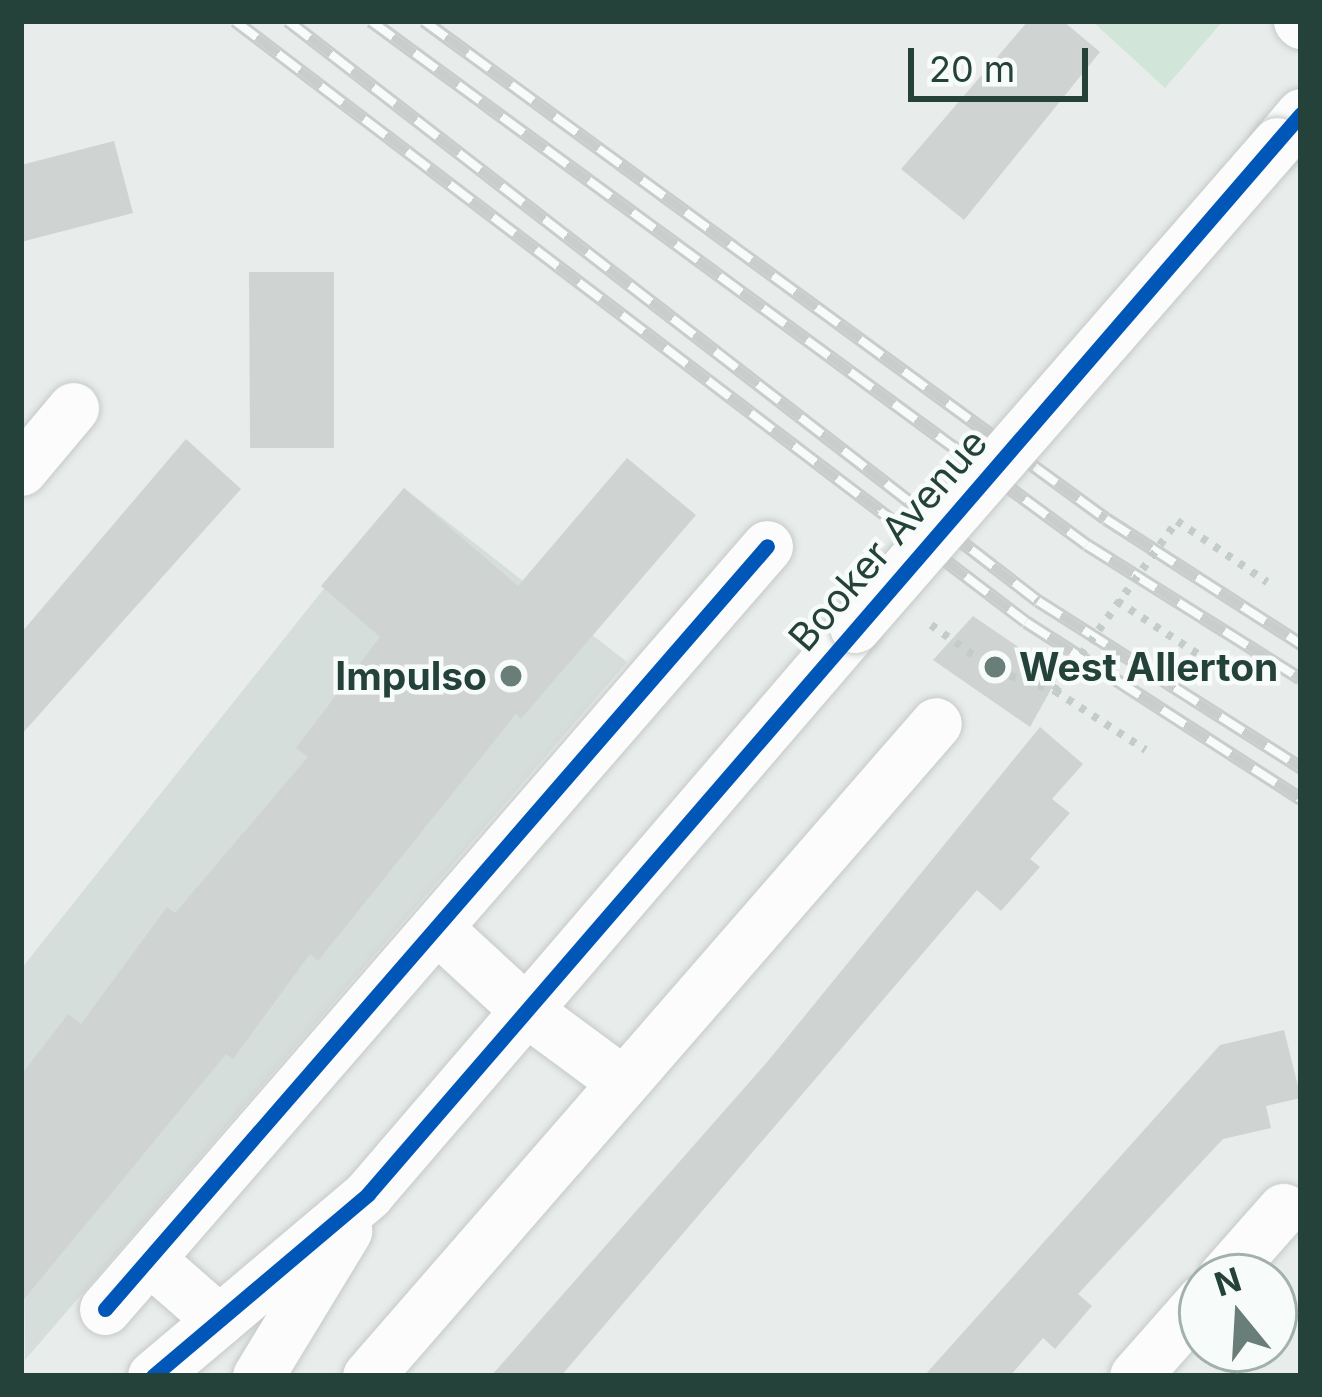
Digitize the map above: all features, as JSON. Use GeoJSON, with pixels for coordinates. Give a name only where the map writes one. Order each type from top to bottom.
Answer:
{"type":"FeatureCollection","features":[{"type":"Feature","properties":{"kind":"street","name":"Booker Avenue"},"geometry":{"type":"LineString","coordinates":[[153,1376],[368,1194],[1289,128]]}},
{"type":"Feature","properties":{"kind":"street"},"geometry":{"type":"LineString","coordinates":[[21,470],[73,408]]}},
{"type":"Feature","properties":{"kind":"street"},"geometry":{"type":"LineString","coordinates":[[105,1310],[767,545]]}},
{"type":"Feature","properties":{"kind":"street"},"geometry":{"type":"LineString","coordinates":[[368,1376],[936,723]]}},
{"type":"Feature","properties":{"kind":"street"},"geometry":{"type":"LineString","coordinates":[[439,929],[527,1011],[623,1082]]}},
{"type":"Feature","properties":{"kind":"street","name":"Booker Avenue"},"geometry":{"type":"LineString","coordinates":[[258,1376],[368,1194]]}},
{"type":"Feature","properties":{"kind":"street"},"geometry":{"type":"LineString","coordinates":[[1244,1253],[1283,1209]]}},
{"type":"Feature","properties":{"kind":"street"},"geometry":{"type":"LineString","coordinates":[[148,1259],[219,1320]]}},
{"type":"Feature","properties":{"kind":"street"},"geometry":{"type":"LineString","coordinates":[[1135,1376],[1178,1327]]}},
{"type":"Feature","properties":{"kind":"path"},"geometry":{"type":"LineString","coordinates":[[1053,690],[1177,521],[1267,582]]}},
{"type":"Feature","properties":{"kind":"path"},"geometry":{"type":"LineString","coordinates":[[1117,601],[1213,664]]}},
{"type":"Feature","properties":{"kind":"path"},"geometry":{"type":"LineString","coordinates":[[952,640],[996,671],[1053,690],[1146,750]]}},
{"type":"Feature","properties":{"kind":"shaded area"},"geometry":{"type":"Polygon","coordinates":[[[404,488],[627,662],[25,1360],[21,969],[404,488]]]}},
{"type":"Feature","properties":{"kind":"green space"},"geometry":{"type":"Polygon","coordinates":[[[1092,21],[1223,21],[1165,88],[1092,21]]]}},
{"type":"Feature","properties":{"kind":"building"},"geometry":{"type":"Polygon","coordinates":[[[1028,21],[1063,21],[1100,52],[964,220],[901,169],[1028,21]]]}},
{"type":"Feature","properties":{"kind":"building"},"geometry":{"type":"Polygon","coordinates":[[[114,141],[133,213],[21,242],[21,165],[114,141]]]}},
{"type":"Feature","properties":{"kind":"building"},"geometry":{"type":"Polygon","coordinates":[[[249,272],[334,272],[334,448],[250,448],[249,272]]]}},
{"type":"Feature","properties":{"kind":"building"},"geometry":{"type":"Polygon","coordinates":[[[186,439],[241,489],[21,735],[21,633],[186,439]]]}},
{"type":"Feature","properties":{"kind":"building"},"geometry":{"type":"Polygon","coordinates":[[[627,458],[696,515],[521,719],[516,714],[318,961],[310,954],[233,1059],[226,1054],[21,1303],[21,1075],[68,1014],[81,1024],[167,907],[175,913],[308,757],[296,748],[380,637],[321,586],[404,488],[518,586],[627,458]]]}},
{"type":"Feature","properties":{"kind":"building","name":"West Allerton"},"geometry":{"type":"Polygon","coordinates":[[[973,616],[1059,675],[1030,727],[933,660],[973,616]]]}},
{"type":"Feature","properties":{"kind":"building"},"geometry":{"type":"Polygon","coordinates":[[[1040,727],[1083,764],[1052,799],[1070,813],[1030,859],[1040,867],[1001,911],[977,890],[561,1376],[491,1376],[768,1061],[1040,727]]]}},
{"type":"Feature","properties":{"kind":"building"},"geometry":{"type":"Polygon","coordinates":[[[1284,1030],[1301,1098],[1266,1106],[1271,1128],[1223,1139],[1078,1294],[1092,1306],[1055,1349],[1043,1338],[1010,1376],[924,1376],[1220,1045],[1284,1030]]]}},
{"type":"Feature","properties":{"kind":"railway"},"geometry":{"type":"LineString","coordinates":[[235,21],[1026,622],[1301,799]]}},
{"type":"Feature","properties":{"kind":"railway"},"geometry":{"type":"LineString","coordinates":[[288,21],[1038,601],[1301,768]]}},
{"type":"Feature","properties":{"kind":"railway"},"geometry":{"type":"LineString","coordinates":[[371,21],[1087,545],[1301,679]]}},
{"type":"Feature","properties":{"kind":"railway"},"geometry":{"type":"LineString","coordinates":[[424,21],[1106,519],[1301,644]]}},
{"type":"Feature","properties":{"kind":"cycle path"},"geometry":{"type":"LineString","coordinates":[[153,1376],[368,1194],[1301,114]]}},
{"type":"Feature","properties":{"kind":"cycle path"},"geometry":{"type":"LineString","coordinates":[[105,1309],[767,546]]}},
{"type":"Feature","properties":{"kind":"place","name":"West Allerton"},"geometry":{"type":"Point","coordinates":[995,667]}},
{"type":"Feature","properties":{"kind":"place","name":"Impulso"},"geometry":{"type":"Point","coordinates":[511,676]}}]}
